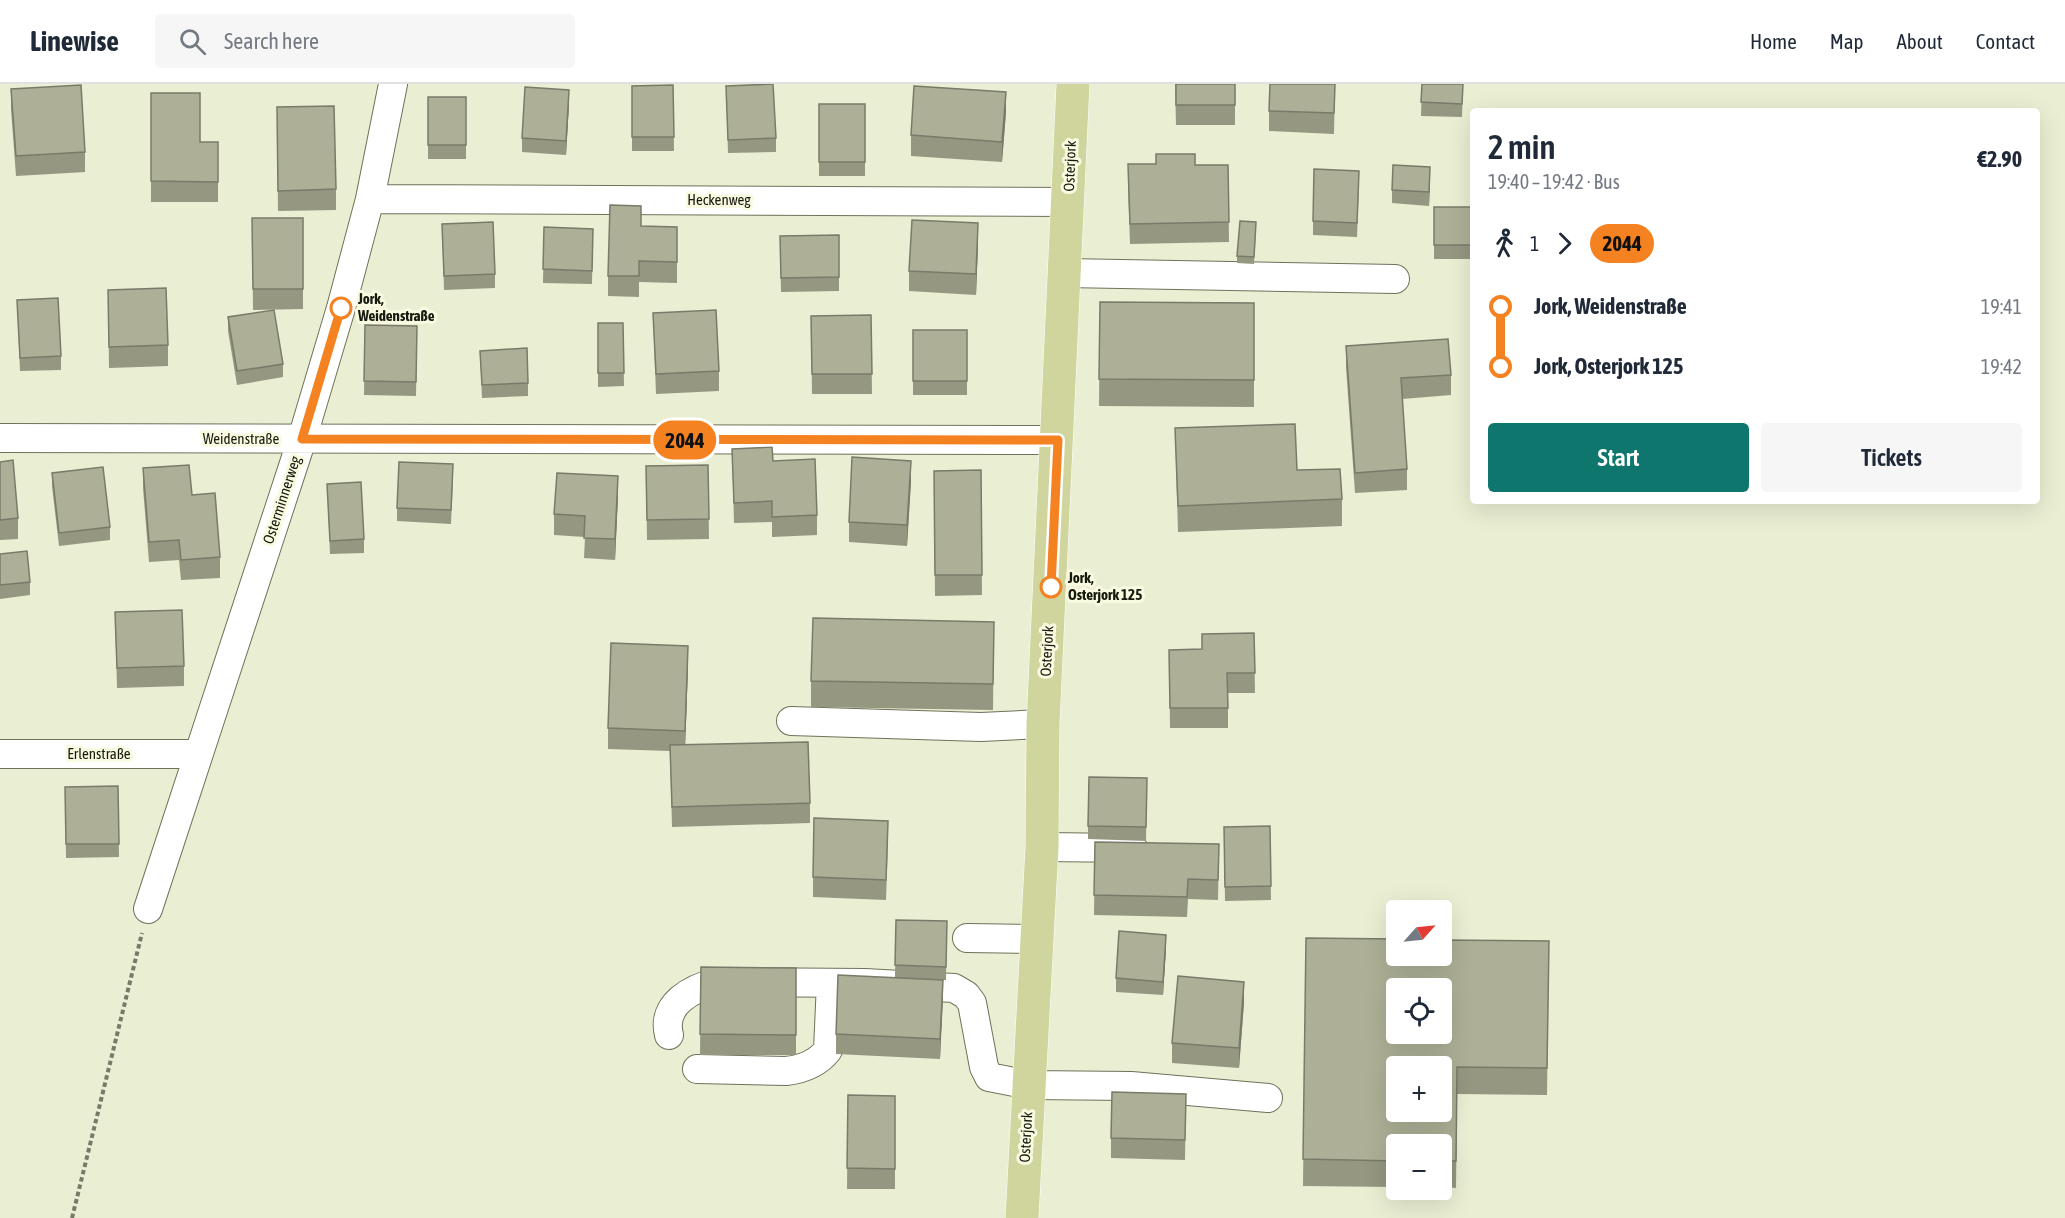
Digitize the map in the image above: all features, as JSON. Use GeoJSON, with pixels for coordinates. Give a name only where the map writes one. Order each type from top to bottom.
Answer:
{"type":"FeatureCollection","features":[{"type":"Feature","properties":{"kind":"main road","name":"Osterjork"},"geometry":{"type":"LineString","coordinates":[[1022,1218],[1042,848],[1043,724],[1073,84]]}},
{"type":"Feature","properties":{"kind":"street","name":"Osterminnerweg"},"geometry":{"type":"LineString","coordinates":[[148,909],[302,439],[341,308],[370,199],[393,84]]}},
{"type":"Feature","properties":{"kind":"street","name":"Heckenweg"},"geometry":{"type":"LineString","coordinates":[[370,199],[1068,202]]}},
{"type":"Feature","properties":{"kind":"street"},"geometry":{"type":"LineString","coordinates":[[1065,273],[1395,279]]}},
{"type":"Feature","properties":{"kind":"street","name":"Weidenstraße"},"geometry":{"type":"LineString","coordinates":[[0,438],[1058,440]]}},
{"type":"Feature","properties":{"kind":"street"},"geometry":{"type":"LineString","coordinates":[[791,721],[981,727],[1043,724]]}},
{"type":"Feature","properties":{"kind":"street","name":"Erlenstraße"},"geometry":{"type":"LineString","coordinates":[[0,754],[198,754]]}},
{"type":"Feature","properties":{"kind":"street"},"geometry":{"type":"LineString","coordinates":[[1042,848],[1156,848]]}},
{"type":"Feature","properties":{"kind":"street"},"geometry":{"type":"LineString","coordinates":[[967,938],[1037,939]]}},
{"type":"Feature","properties":{"kind":"street"},"geometry":{"type":"LineString","coordinates":[[669,1035],[667,1018],[672,1008],[702,986],[718,982],[922,985],[954,988],[966,995],[972,1003],[978,1042],[989,1077],[1029,1085],[1131,1086],[1268,1098]]}},
{"type":"Feature","properties":{"kind":"street"},"geometry":{"type":"LineString","coordinates":[[698,1069],[786,1071],[800,1069],[821,1059],[828,1050],[831,983]]}},
{"type":"Feature","properties":{"kind":"path"},"geometry":{"type":"LineString","coordinates":[[72,1218],[148,909]]}},
{"type":"Feature","properties":{"kind":"building"},"geometry":{"type":"Polygon","coordinates":[[[773,84],[776,138],[728,140],[726,86],[773,84]]]}},
{"type":"Feature","properties":{"kind":"building"},"geometry":{"type":"Polygon","coordinates":[[[1176,84],[1235,84],[1235,105],[1176,105],[1176,84]]]}},
{"type":"Feature","properties":{"kind":"building"},"geometry":{"type":"Polygon","coordinates":[[[1270,84],[1335,84],[1334,113],[1269,111],[1270,84]]]}},
{"type":"Feature","properties":{"kind":"building"},"geometry":{"type":"Polygon","coordinates":[[[1422,84],[1463,84],[1462,104],[1421,102],[1422,84]]]}},
{"type":"Feature","properties":{"kind":"building"},"geometry":{"type":"Polygon","coordinates":[[[81,85],[85,152],[16,156],[11,89],[81,85]]]}},
{"type":"Feature","properties":{"kind":"building"},"geometry":{"type":"Polygon","coordinates":[[[673,85],[674,137],[632,137],[632,86],[673,85]]]}},
{"type":"Feature","properties":{"kind":"building"},"geometry":{"type":"Polygon","coordinates":[[[914,86],[1006,92],[1002,142],[911,135],[914,86]]]}},
{"type":"Feature","properties":{"kind":"building"},"geometry":{"type":"Polygon","coordinates":[[[525,87],[569,90],[566,141],[522,138],[525,87]]]}},
{"type":"Feature","properties":{"kind":"building"},"geometry":{"type":"Polygon","coordinates":[[[151,93],[200,93],[200,142],[218,142],[218,182],[151,181],[151,93]]]}},
{"type":"Feature","properties":{"kind":"building"},"geometry":{"type":"Polygon","coordinates":[[[428,97],[466,97],[466,145],[428,145],[428,97]]]}},
{"type":"Feature","properties":{"kind":"building"},"geometry":{"type":"Polygon","coordinates":[[[819,104],[865,104],[865,162],[819,162],[819,104]]]}},
{"type":"Feature","properties":{"kind":"building"},"geometry":{"type":"Polygon","coordinates":[[[334,106],[336,189],[278,191],[277,107],[334,106]]]}},
{"type":"Feature","properties":{"kind":"building"},"geometry":{"type":"Polygon","coordinates":[[[1156,154],[1195,154],[1195,165],[1228,165],[1229,222],[1130,224],[1128,164],[1156,164],[1156,154]]]}},
{"type":"Feature","properties":{"kind":"building"},"geometry":{"type":"Polygon","coordinates":[[[1393,165],[1430,167],[1429,192],[1392,190],[1393,165]]]}},
{"type":"Feature","properties":{"kind":"building"},"geometry":{"type":"Polygon","coordinates":[[[1314,169],[1359,171],[1357,223],[1313,221],[1314,169]]]}},
{"type":"Feature","properties":{"kind":"building"},"geometry":{"type":"Polygon","coordinates":[[[610,205],[641,206],[641,226],[677,227],[677,262],[639,261],[639,276],[608,276],[610,205]]]}},
{"type":"Feature","properties":{"kind":"building"},"geometry":{"type":"Polygon","coordinates":[[[1434,207],[1470,207],[1470,245],[1434,245],[1434,207]]]}},
{"type":"Feature","properties":{"kind":"building"},"geometry":{"type":"Polygon","coordinates":[[[252,218],[303,218],[303,289],[253,289],[252,218]]]}},
{"type":"Feature","properties":{"kind":"building"},"geometry":{"type":"Polygon","coordinates":[[[912,220],[978,223],[976,274],[909,271],[912,220]]]}},
{"type":"Feature","properties":{"kind":"building"},"geometry":{"type":"Polygon","coordinates":[[[1240,221],[1256,222],[1254,257],[1237,256],[1240,221]]]}},
{"type":"Feature","properties":{"kind":"building"},"geometry":{"type":"Polygon","coordinates":[[[493,222],[495,274],[444,276],[442,224],[493,222]]]}},
{"type":"Feature","properties":{"kind":"building"},"geometry":{"type":"Polygon","coordinates":[[[544,227],[593,229],[592,271],[543,269],[544,227]]]}},
{"type":"Feature","properties":{"kind":"building"},"geometry":{"type":"Polygon","coordinates":[[[839,235],[839,277],[781,278],[780,236],[839,235]]]}},
{"type":"Feature","properties":{"kind":"building"},"geometry":{"type":"Polygon","coordinates":[[[166,288],[168,345],[109,347],[108,290],[166,288]]]}},
{"type":"Feature","properties":{"kind":"building"},"geometry":{"type":"Polygon","coordinates":[[[58,298],[61,356],[20,358],[17,300],[58,298]]]}},
{"type":"Feature","properties":{"kind":"building"},"geometry":{"type":"Polygon","coordinates":[[[1100,302],[1254,303],[1254,380],[1099,379],[1100,302]]]}},
{"type":"Feature","properties":{"kind":"building"},"geometry":{"type":"Polygon","coordinates":[[[274,310],[283,364],[237,371],[228,317],[274,310]]]}},
{"type":"Feature","properties":{"kind":"building"},"geometry":{"type":"Polygon","coordinates":[[[716,310],[719,371],[656,374],[653,313],[716,310]]]}},
{"type":"Feature","properties":{"kind":"building"},"geometry":{"type":"Polygon","coordinates":[[[871,315],[872,374],[812,374],[811,316],[871,315]]]}},
{"type":"Feature","properties":{"kind":"building"},"geometry":{"type":"Polygon","coordinates":[[[598,323],[623,323],[624,373],[598,373],[598,323]]]}},
{"type":"Feature","properties":{"kind":"building"},"geometry":{"type":"Polygon","coordinates":[[[365,325],[417,326],[416,382],[364,381],[365,325]]]}},
{"type":"Feature","properties":{"kind":"building"},"geometry":{"type":"Polygon","coordinates":[[[913,330],[967,330],[967,381],[913,381],[913,330]]]}},
{"type":"Feature","properties":{"kind":"building"},"geometry":{"type":"Polygon","coordinates":[[[1448,339],[1451,375],[1401,378],[1407,469],[1355,473],[1346,346],[1448,339]]]}},
{"type":"Feature","properties":{"kind":"building"},"geometry":{"type":"Polygon","coordinates":[[[527,348],[528,383],[482,385],[480,351],[527,348]]]}},
{"type":"Feature","properties":{"kind":"building"},"geometry":{"type":"Polygon","coordinates":[[[1295,424],[1297,470],[1340,469],[1342,499],[1178,506],[1175,428],[1295,424]]]}},
{"type":"Feature","properties":{"kind":"building"},"geometry":{"type":"Polygon","coordinates":[[[772,447],[773,461],[815,459],[817,515],[772,517],[772,501],[734,503],[732,449],[772,447]]]}},
{"type":"Feature","properties":{"kind":"building"},"geometry":{"type":"Polygon","coordinates":[[[852,457],[911,461],[907,525],[849,522],[852,457]]]}},
{"type":"Feature","properties":{"kind":"building"},"geometry":{"type":"Polygon","coordinates":[[[13,460],[18,518],[0,520],[0,462],[13,460]]]}},
{"type":"Feature","properties":{"kind":"building"},"geometry":{"type":"Polygon","coordinates":[[[399,462],[453,464],[451,510],[397,508],[399,462]]]}},
{"type":"Feature","properties":{"kind":"building"},"geometry":{"type":"Polygon","coordinates":[[[189,465],[192,495],[215,493],[220,557],[181,560],[179,540],[149,542],[143,468],[189,465]]]}},
{"type":"Feature","properties":{"kind":"building"},"geometry":{"type":"Polygon","coordinates":[[[708,465],[709,519],[647,520],[646,466],[708,465]]]}},
{"type":"Feature","properties":{"kind":"building"},"geometry":{"type":"Polygon","coordinates":[[[103,467],[110,527],[59,533],[52,473],[103,467]]]}},
{"type":"Feature","properties":{"kind":"building"},"geometry":{"type":"Polygon","coordinates":[[[981,470],[982,575],[935,575],[934,471],[981,470]]]}},
{"type":"Feature","properties":{"kind":"building"},"geometry":{"type":"Polygon","coordinates":[[[557,473],[618,476],[615,539],[584,538],[585,516],[554,514],[557,473]]]}},
{"type":"Feature","properties":{"kind":"building"},"geometry":{"type":"Polygon","coordinates":[[[361,482],[364,539],[330,541],[327,484],[361,482]]]}},
{"type":"Feature","properties":{"kind":"building"},"geometry":{"type":"Polygon","coordinates":[[[27,551],[30,582],[0,585],[0,554],[27,551]]]}},
{"type":"Feature","properties":{"kind":"building"},"geometry":{"type":"Polygon","coordinates":[[[182,610],[184,666],[117,668],[115,612],[182,610]]]}},
{"type":"Feature","properties":{"kind":"building"},"geometry":{"type":"Polygon","coordinates":[[[813,618],[994,622],[993,684],[811,681],[813,618]]]}},
{"type":"Feature","properties":{"kind":"building"},"geometry":{"type":"Polygon","coordinates":[[[1254,633],[1255,673],[1227,673],[1228,708],[1170,708],[1169,650],[1202,649],[1202,634],[1254,633]]]}},
{"type":"Feature","properties":{"kind":"building"},"geometry":{"type":"Polygon","coordinates":[[[611,643],[688,646],[685,731],[608,728],[611,643]]]}},
{"type":"Feature","properties":{"kind":"building"},"geometry":{"type":"Polygon","coordinates":[[[808,742],[810,803],[672,807],[670,745],[808,742]]]}},
{"type":"Feature","properties":{"kind":"building"},"geometry":{"type":"Polygon","coordinates":[[[1089,777],[1147,778],[1146,827],[1088,826],[1089,777]]]}},
{"type":"Feature","properties":{"kind":"building"},"geometry":{"type":"Polygon","coordinates":[[[118,786],[119,844],[66,844],[65,787],[118,786]]]}},
{"type":"Feature","properties":{"kind":"building"},"geometry":{"type":"Polygon","coordinates":[[[814,818],[888,821],[886,880],[813,877],[814,818]]]}},
{"type":"Feature","properties":{"kind":"building"},"geometry":{"type":"Polygon","coordinates":[[[1270,826],[1271,886],[1225,887],[1224,827],[1270,826]]]}},
{"type":"Feature","properties":{"kind":"building"},"geometry":{"type":"Polygon","coordinates":[[[1095,842],[1219,844],[1218,880],[1188,879],[1187,897],[1094,895],[1095,842]]]}},
{"type":"Feature","properties":{"kind":"building"},"geometry":{"type":"Polygon","coordinates":[[[896,920],[947,921],[946,967],[895,965],[896,920]]]}},
{"type":"Feature","properties":{"kind":"building"},"geometry":{"type":"Polygon","coordinates":[[[1119,931],[1166,935],[1163,982],[1116,978],[1119,931]]]}},
{"type":"Feature","properties":{"kind":"building"},"geometry":{"type":"Polygon","coordinates":[[[1306,938],[1386,939],[1386,966],[1452,966],[1452,940],[1549,941],[1547,1068],[1457,1067],[1456,1161],[1452,1161],[1452,1134],[1386,1134],[1386,1161],[1303,1159],[1306,938]]]}},
{"type":"Feature","properties":{"kind":"building"},"geometry":{"type":"Polygon","coordinates":[[[701,967],[796,968],[796,1035],[700,1034],[701,967]]]}},
{"type":"Feature","properties":{"kind":"building"},"geometry":{"type":"Polygon","coordinates":[[[838,975],[943,980],[940,1039],[836,1034],[838,975]]]}},
{"type":"Feature","properties":{"kind":"building"},"geometry":{"type":"Polygon","coordinates":[[[1178,976],[1244,982],[1239,1048],[1172,1043],[1178,976]]]}},
{"type":"Feature","properties":{"kind":"building"},"geometry":{"type":"Polygon","coordinates":[[[1112,1092],[1186,1094],[1185,1140],[1111,1138],[1112,1092]]]}},
{"type":"Feature","properties":{"kind":"building"},"geometry":{"type":"Polygon","coordinates":[[[848,1095],[895,1096],[895,1169],[847,1168],[848,1095]]]}},
{"type":"Feature","properties":{"kind":"bus line","name":"2044"},"geometry":{"type":"LineString","coordinates":[[341,308],[302,439],[1058,440],[1051,587]]}},
{"type":"Feature","properties":{"kind":"place","name":"Jork, Weidenstraße"},"geometry":{"type":"Point","coordinates":[341,308]}},
{"type":"Feature","properties":{"kind":"place","name":"Jork, Osterjork 125"},"geometry":{"type":"Point","coordinates":[1051,587]}}]}
